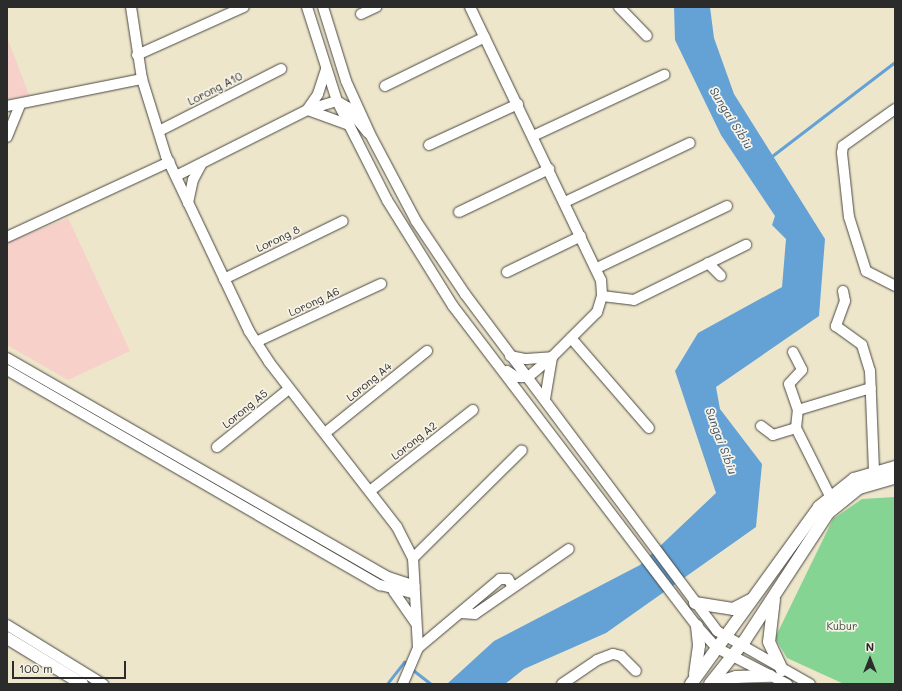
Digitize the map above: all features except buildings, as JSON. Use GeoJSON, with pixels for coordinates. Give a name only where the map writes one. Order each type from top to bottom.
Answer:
{"type":"FeatureCollection","features":[{"type":"Feature","properties":{"kind":"main road"},"geometry":{"type":"LineString","coordinates":[[692,683],[830,496],[854,479],[874,471],[895,467]]}},
{"type":"Feature","properties":{"kind":"main road"},"geometry":{"type":"LineString","coordinates":[[711,684],[740,647],[820,523],[838,502],[868,484],[895,478]]}},
{"type":"Feature","properties":{"kind":"main road"},"geometry":{"type":"LineString","coordinates":[[775,594],[769,642],[782,670]]}},
{"type":"Feature","properties":{"kind":"main road"},"geometry":{"type":"LineString","coordinates":[[695,603],[733,609],[754,599]]}},
{"type":"Feature","properties":{"kind":"main road"},"geometry":{"type":"LineString","coordinates":[[692,683],[699,659],[696,626]]}},
{"type":"Feature","properties":{"kind":"main road"},"geometry":{"type":"LineString","coordinates":[[7,638],[82,684]]}},
{"type":"Feature","properties":{"kind":"main road"},"geometry":{"type":"LineString","coordinates":[[711,684],[736,677],[770,676]]}},
{"type":"Feature","properties":{"kind":"street"},"geometry":{"type":"LineString","coordinates":[[130,7],[142,79],[169,162],[256,342],[289,389],[325,433],[397,527],[413,558],[418,648],[412,667],[403,684]]}},
{"type":"Feature","properties":{"kind":"street"},"geometry":{"type":"LineString","coordinates":[[137,54],[244,7]]}},
{"type":"Feature","properties":{"kind":"street"},"geometry":{"type":"LineString","coordinates":[[307,7],[337,101],[404,228],[453,306],[635,542],[696,626],[721,643],[740,647],[810,684]]}},
{"type":"Feature","properties":{"kind":"street"},"geometry":{"type":"LineString","coordinates":[[323,7],[346,81],[370,134],[416,221],[510,356],[528,377],[646,536],[732,657],[787,684]]}},
{"type":"Feature","properties":{"kind":"street"},"geometry":{"type":"LineString","coordinates":[[361,14],[376,7]]}},
{"type":"Feature","properties":{"kind":"street"},"geometry":{"type":"LineString","coordinates":[[619,7],[647,36]]}},
{"type":"Feature","properties":{"kind":"street"},"geometry":{"type":"LineString","coordinates":[[474,8],[485,37],[597,268],[602,296],[597,312],[552,357],[528,377],[516,377],[500,365]]}},
{"type":"Feature","properties":{"kind":"street"},"geometry":{"type":"LineString","coordinates":[[385,86],[485,37]]}},
{"type":"Feature","properties":{"kind":"street","name":"Lorong A10"},"geometry":{"type":"LineString","coordinates":[[159,131],[281,69]]}},
{"type":"Feature","properties":{"kind":"street"},"geometry":{"type":"LineString","coordinates":[[307,110],[318,94],[326,69]]}},
{"type":"Feature","properties":{"kind":"street"},"geometry":{"type":"LineString","coordinates":[[533,136],[664,75]]}},
{"type":"Feature","properties":{"kind":"street"},"geometry":{"type":"LineString","coordinates":[[7,106],[142,79]]}},
{"type":"Feature","properties":{"kind":"street"},"geometry":{"type":"LineString","coordinates":[[176,176],[307,110],[337,101],[347,107],[361,129],[370,134]]}},
{"type":"Feature","properties":{"kind":"street"},"geometry":{"type":"LineString","coordinates":[[7,137],[20,104]]}},
{"type":"Feature","properties":{"kind":"street"},"geometry":{"type":"LineString","coordinates":[[429,145],[518,104]]}},
{"type":"Feature","properties":{"kind":"street"},"geometry":{"type":"LineString","coordinates":[[895,109],[843,146],[842,153],[849,217],[866,270],[895,286]]}},
{"type":"Feature","properties":{"kind":"street"},"geometry":{"type":"LineString","coordinates":[[307,110],[349,125]]}},
{"type":"Feature","properties":{"kind":"street"},"geometry":{"type":"LineString","coordinates":[[565,202],[690,143]]}},
{"type":"Feature","properties":{"kind":"street"},"geometry":{"type":"LineString","coordinates":[[7,237],[169,162]]}},
{"type":"Feature","properties":{"kind":"street"},"geometry":{"type":"LineString","coordinates":[[188,203],[193,180],[202,163]]}},
{"type":"Feature","properties":{"kind":"street"},"geometry":{"type":"LineString","coordinates":[[459,212],[549,169]]}},
{"type":"Feature","properties":{"kind":"street"},"geometry":{"type":"LineString","coordinates":[[597,268],[727,206]]}},
{"type":"Feature","properties":{"kind":"street","name":"Lorong 8"},"geometry":{"type":"LineString","coordinates":[[224,278],[342,221]]}},
{"type":"Feature","properties":{"kind":"street"},"geometry":{"type":"LineString","coordinates":[[507,272],[581,236]]}},
{"type":"Feature","properties":{"kind":"street"},"geometry":{"type":"LineString","coordinates":[[602,296],[634,300],[746,245]]}},
{"type":"Feature","properties":{"kind":"street"},"geometry":{"type":"LineString","coordinates":[[708,263],[721,276]]}},
{"type":"Feature","properties":{"kind":"street","name":"Lorong A6"},"geometry":{"type":"LineString","coordinates":[[256,342],[381,284]]}},
{"type":"Feature","properties":{"kind":"street"},"geometry":{"type":"LineString","coordinates":[[843,291],[845,301],[836,326],[862,345],[871,388],[874,471]]}},
{"type":"Feature","properties":{"kind":"street"},"geometry":{"type":"LineString","coordinates":[[571,338],[649,428]]}},
{"type":"Feature","properties":{"kind":"street","name":"Lorong A4"},"geometry":{"type":"LineString","coordinates":[[325,433],[427,351]]}},
{"type":"Feature","properties":{"kind":"street"},"geometry":{"type":"LineString","coordinates":[[793,352],[802,370],[789,384],[798,410],[796,428],[830,496]]}},
{"type":"Feature","properties":{"kind":"street"},"geometry":{"type":"LineString","coordinates":[[510,356],[526,360],[552,357]]}},
{"type":"Feature","properties":{"kind":"street"},"geometry":{"type":"LineString","coordinates":[[544,399],[552,357]]}},
{"type":"Feature","properties":{"kind":"street"},"geometry":{"type":"LineString","coordinates":[[7,358],[388,577],[415,590]]}},
{"type":"Feature","properties":{"kind":"street"},"geometry":{"type":"LineString","coordinates":[[7,370],[394,592],[416,623]]}},
{"type":"Feature","properties":{"kind":"street"},"geometry":{"type":"LineString","coordinates":[[798,410],[871,388]]}},
{"type":"Feature","properties":{"kind":"street","name":"Lorong A5"},"geometry":{"type":"LineString","coordinates":[[217,448],[289,389]]}},
{"type":"Feature","properties":{"kind":"street","name":"Lorong A2"},"geometry":{"type":"LineString","coordinates":[[370,491],[473,410]]}},
{"type":"Feature","properties":{"kind":"street"},"geometry":{"type":"LineString","coordinates":[[761,426],[773,435],[796,428]]}},
{"type":"Feature","properties":{"kind":"street"},"geometry":{"type":"LineString","coordinates":[[413,558],[522,450]]}},
{"type":"Feature","properties":{"kind":"street"},"geometry":{"type":"LineString","coordinates":[[461,613],[470,615],[484,608],[569,549]]}},
{"type":"Feature","properties":{"kind":"street"},"geometry":{"type":"LineString","coordinates":[[388,577],[414,574]]}},
{"type":"Feature","properties":{"kind":"street"},"geometry":{"type":"LineString","coordinates":[[418,648],[461,613],[500,578],[508,579],[513,587]]}},
{"type":"Feature","properties":{"kind":"street"},"geometry":{"type":"LineString","coordinates":[[394,592],[415,590]]}},
{"type":"Feature","properties":{"kind":"street"},"geometry":{"type":"LineString","coordinates":[[476,598],[484,608]]}},
{"type":"Feature","properties":{"kind":"street"},"geometry":{"type":"LineString","coordinates":[[7,625],[103,684]]}},
{"type":"Feature","properties":{"kind":"street"},"geometry":{"type":"LineString","coordinates":[[562,684],[597,660],[613,654],[621,656],[636,671]]}},
{"type":"Feature","properties":{"kind":"shaded area"},"geometry":{"type":"Polygon","coordinates":[[[7,37],[29,95],[7,99],[7,37]]]}},
{"type":"Feature","properties":{"kind":"shaded area"},"geometry":{"type":"Polygon","coordinates":[[[68,218],[130,351],[68,380],[7,345],[7,243],[68,218]]]}},
{"type":"Feature","properties":{"kind":"green space","name":"Kubur"},"geometry":{"type":"Polygon","coordinates":[[[895,497],[895,684],[844,684],[787,658],[775,638],[833,519],[862,499],[895,497]]]}},
{"type":"Feature","properties":{"kind":"water","name":"Sungai Sibiu"},"geometry":{"type":"Polygon","coordinates":[[[674,7],[710,7],[714,38],[734,94],[825,239],[819,316],[716,387],[720,409],[762,464],[756,527],[606,633],[524,669],[505,684],[447,684],[494,641],[640,565],[716,493],[675,371],[698,333],[782,287],[786,239],[772,225],[775,216],[721,135],[675,40],[674,7]]]}},
{"type":"Feature","properties":{"kind":"waterway"},"geometry":{"type":"LineString","coordinates":[[772,156],[895,62]]}},
{"type":"Feature","properties":{"kind":"waterway"},"geometry":{"type":"LineString","coordinates":[[387,684],[404,662],[408,665]]}},
{"type":"Feature","properties":{"kind":"waterway"},"geometry":{"type":"LineString","coordinates":[[412,669],[431,684]]}}]}
